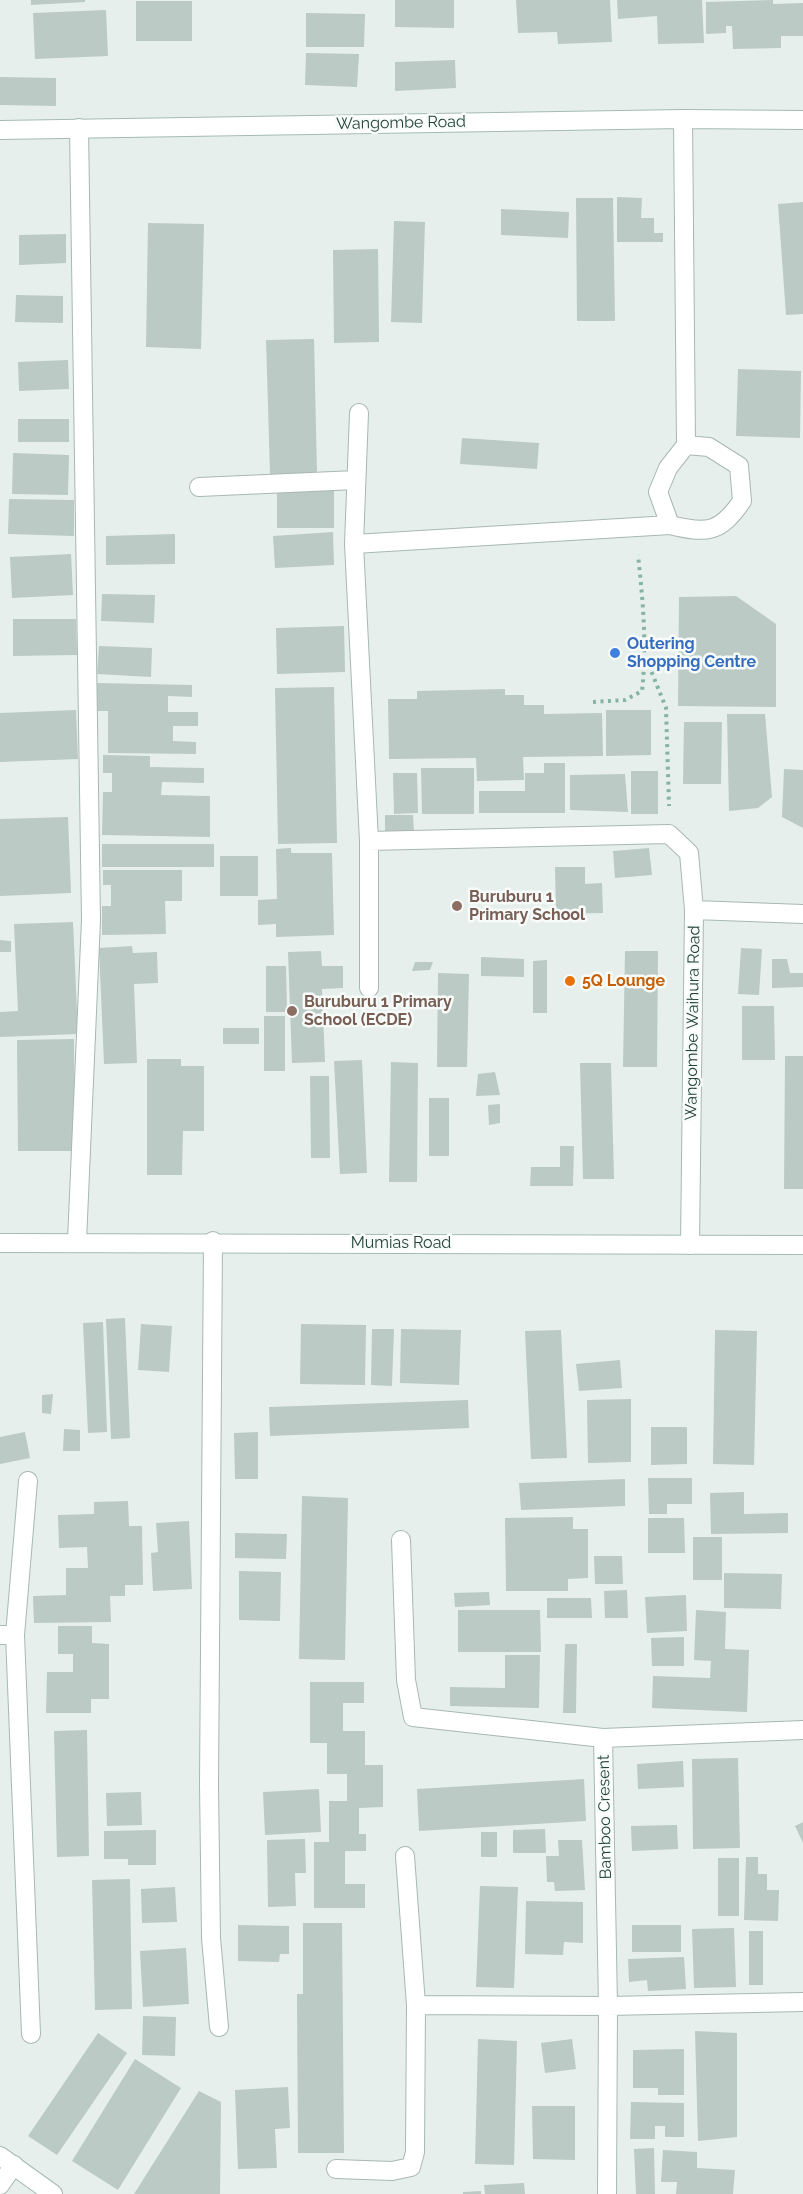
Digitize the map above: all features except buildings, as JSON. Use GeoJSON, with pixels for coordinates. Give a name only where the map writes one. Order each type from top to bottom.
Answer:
{"type":"FeatureCollection","features":[{"type":"Feature","properties":{"kind":"street","name":"Wangombe Road"},"geometry":{"type":"LineString","coordinates":[[0,130],[683,119],[803,120]]}},
{"type":"Feature","properties":{"kind":"street"},"geometry":{"type":"LineString","coordinates":[[670,525],[658,492],[668,468],[686,446],[683,119]]}},
{"type":"Feature","properties":{"kind":"street"},"geometry":{"type":"LineString","coordinates":[[77,1242],[91,920],[79,128]]}},
{"type":"Feature","properties":{"kind":"street"},"geometry":{"type":"LineString","coordinates":[[358,413],[354,544],[369,841],[369,988]]}},
{"type":"Feature","properties":{"kind":"street"},"geometry":{"type":"LineString","coordinates":[[354,544],[634,525],[670,525],[698,532],[727,523],[742,501],[739,466],[709,447],[686,446]]}},
{"type":"Feature","properties":{"kind":"street"},"geometry":{"type":"LineString","coordinates":[[200,487],[356,480]]}},
{"type":"Feature","properties":{"kind":"street"},"geometry":{"type":"LineString","coordinates":[[369,841],[669,834],[689,853],[694,910]]}},
{"type":"Feature","properties":{"kind":"street","name":"Wangombe Waihura Road"},"geometry":{"type":"LineString","coordinates":[[690,1245],[694,910],[803,914]]}},
{"type":"Feature","properties":{"kind":"street"},"geometry":{"type":"LineString","coordinates":[[213,1242],[208,1784],[211,1938],[219,2027]]}},
{"type":"Feature","properties":{"kind":"street","name":"Mumias Road"},"geometry":{"type":"LineString","coordinates":[[0,1243],[803,1245]]}},
{"type":"Feature","properties":{"kind":"street"},"geometry":{"type":"LineString","coordinates":[[28,1481],[8,1635],[31,2034]]}},
{"type":"Feature","properties":{"kind":"street","name":"Bamboo Cresent"},"geometry":{"type":"LineString","coordinates":[[401,1540],[406,1680],[413,1717],[603,1737],[608,2006],[607,2194]]}},
{"type":"Feature","properties":{"kind":"street"},"geometry":{"type":"LineString","coordinates":[[603,1737],[803,1730]]}},
{"type":"Feature","properties":{"kind":"street"},"geometry":{"type":"LineString","coordinates":[[336,2169],[392,2171],[411,2167],[415,2152],[416,2005],[405,1856]]}},
{"type":"Feature","properties":{"kind":"street"},"geometry":{"type":"LineString","coordinates":[[416,2005],[608,2006],[803,2002]]}},
{"type":"Feature","properties":{"kind":"street"},"geometry":{"type":"LineString","coordinates":[[0,2185],[7,2161],[53,2194]]}},
{"type":"Feature","properties":{"kind":"path"},"geometry":{"type":"LineString","coordinates":[[592,702],[625,700],[642,691],[646,658],[644,604],[634,525]]}},
{"type":"Feature","properties":{"kind":"path"},"geometry":{"type":"LineString","coordinates":[[646,658],[666,708],[669,834]]}},
{"type":"Feature","properties":{"kind":"place","name":"Outering Shopping Centre"},"geometry":{"type":"Point","coordinates":[615,653]}},
{"type":"Feature","properties":{"kind":"place","name":"Buruburu 1 Primary School"},"geometry":{"type":"Point","coordinates":[457,906]}},
{"type":"Feature","properties":{"kind":"place","name":"5Q Lounge"},"geometry":{"type":"Point","coordinates":[570,981]}},
{"type":"Feature","properties":{"kind":"place","name":"Buruburu 1 Primary School (ECDE)"},"geometry":{"type":"Point","coordinates":[292,1011]}}]}
